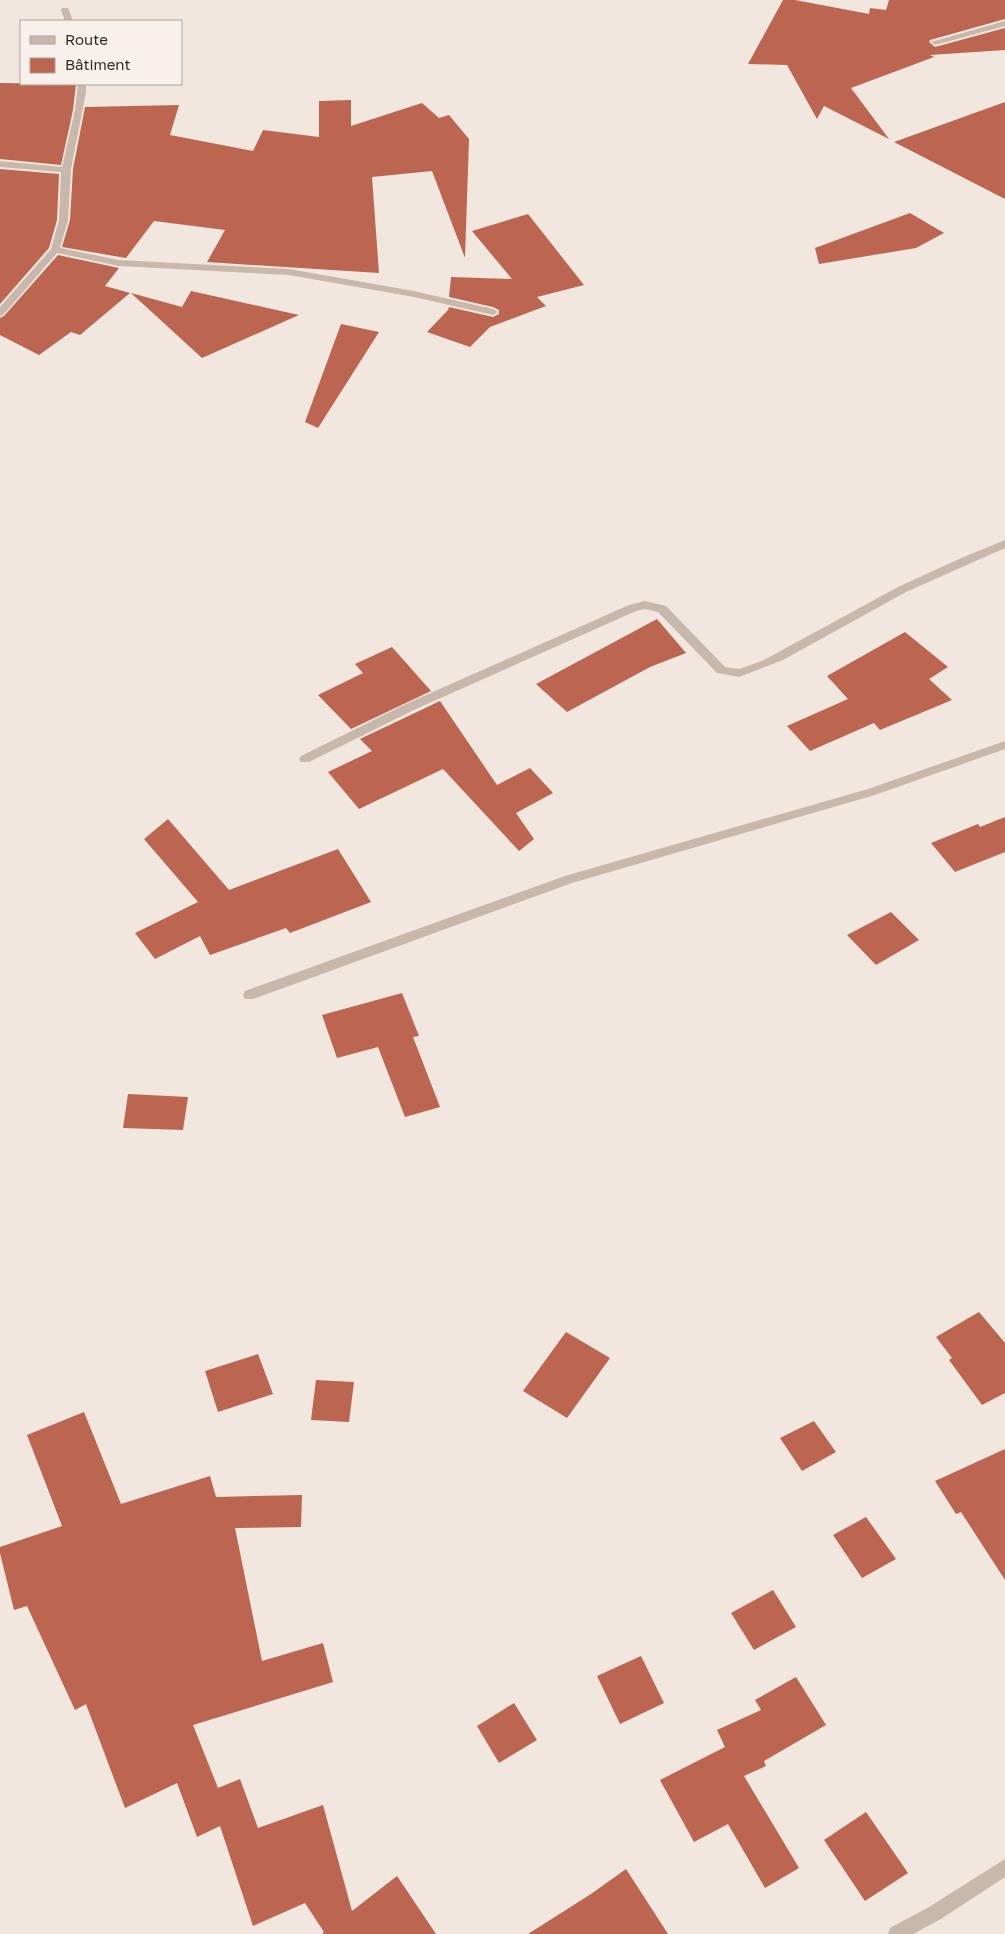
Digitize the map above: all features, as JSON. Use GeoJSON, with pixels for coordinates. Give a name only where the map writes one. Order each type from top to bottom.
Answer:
{"type":"FeatureCollection","features":[{"type":"Feature","properties":{"kind":"street"},"geometry":{"type":"LineString","coordinates":[[65,10],[69,20]]}},
{"type":"Feature","properties":{"kind":"street"},"geometry":{"type":"LineString","coordinates":[[936,42],[1005,23]]}},
{"type":"Feature","properties":{"kind":"street"},"geometry":{"type":"LineString","coordinates":[[0,313],[55,250],[63,227],[67,187],[66,170],[79,110],[82,85]]}},
{"type":"Feature","properties":{"kind":"street"},"geometry":{"type":"LineString","coordinates":[[0,164],[66,170]]}},
{"type":"Feature","properties":{"kind":"street"},"geometry":{"type":"LineString","coordinates":[[55,250],[119,263],[289,272],[414,294],[493,312]]}},
{"type":"Feature","properties":{"kind":"street"},"geometry":{"type":"LineString","coordinates":[[305,759],[412,706],[634,608],[646,606],[662,609],[721,670],[737,674],[764,663],[953,564],[1005,544]]}},
{"type":"Feature","properties":{"kind":"street"},"geometry":{"type":"LineString","coordinates":[[249,995],[569,879],[871,792],[1005,745]]}},
{"type":"Feature","properties":{"kind":"street"},"geometry":{"type":"LineString","coordinates":[[896,1934],[935,1912],[1005,1867]]}},
{"type":"Feature","properties":{"kind":"building"},"geometry":{"type":"Polygon","coordinates":[[[783,0],[795,0],[869,14],[870,8],[886,10],[889,0],[1005,0],[1005,19],[930,40],[929,42],[935,47],[1005,28],[1005,50],[930,55],[934,57],[851,88],[889,139],[824,106],[817,119],[787,65],[748,64],[783,0]]]}},
{"type":"Feature","properties":{"kind":"building"},"geometry":{"type":"Polygon","coordinates":[[[0,83],[76,85],[73,110],[61,165],[0,159],[0,83]]]}},
{"type":"Feature","properties":{"kind":"building"},"geometry":{"type":"Polygon","coordinates":[[[351,100],[351,126],[422,103],[439,118],[449,115],[469,139],[465,258],[432,171],[372,177],[379,273],[207,262],[225,230],[154,221],[126,258],[62,247],[70,220],[73,169],[85,107],[179,105],[170,135],[253,151],[263,130],[319,137],[319,101],[351,100]]]}},
{"type":"Feature","properties":{"kind":"building"},"geometry":{"type":"Polygon","coordinates":[[[1005,102],[1005,199],[894,142],[1005,102]]]}},
{"type":"Feature","properties":{"kind":"building"},"geometry":{"type":"Polygon","coordinates":[[[0,169],[59,174],[57,220],[49,248],[0,304],[0,169]]]}},
{"type":"Feature","properties":{"kind":"building"},"geometry":{"type":"Polygon","coordinates":[[[910,213],[944,233],[916,248],[819,264],[815,248],[910,213]]]}},
{"type":"Feature","properties":{"kind":"building"},"geometry":{"type":"Polygon","coordinates":[[[528,214],[584,285],[537,297],[546,306],[490,327],[470,347],[427,332],[449,307],[493,317],[499,314],[499,310],[493,307],[449,297],[451,277],[512,279],[472,231],[528,214]]]}},
{"type":"Feature","properties":{"kind":"building"},"geometry":{"type":"Polygon","coordinates":[[[58,255],[119,268],[105,286],[130,293],[80,335],[71,332],[39,355],[0,335],[0,318],[4,316],[58,255]]]}},
{"type":"Feature","properties":{"kind":"building"},"geometry":{"type":"Polygon","coordinates":[[[191,291],[299,315],[202,358],[131,293],[182,307],[191,291]]]}},
{"type":"Feature","properties":{"kind":"building"},"geometry":{"type":"Polygon","coordinates":[[[341,324],[379,332],[318,428],[305,422],[341,324]]]}},
{"type":"Feature","properties":{"kind":"building"},"geometry":{"type":"Polygon","coordinates":[[[657,619],[686,653],[650,667],[567,712],[536,684],[657,619]]]}},
{"type":"Feature","properties":{"kind":"building"},"geometry":{"type":"Polygon","coordinates":[[[905,632],[948,667],[929,679],[952,700],[880,730],[874,723],[810,751],[787,726],[848,699],[827,676],[905,632]]]}},
{"type":"Feature","properties":{"kind":"building"},"geometry":{"type":"Polygon","coordinates":[[[392,647],[431,691],[351,729],[318,695],[363,673],[355,664],[392,647]]]}},
{"type":"Feature","properties":{"kind":"building"},"geometry":{"type":"Polygon","coordinates":[[[440,701],[497,785],[530,768],[553,793],[516,813],[534,839],[519,851],[443,769],[359,809],[328,772],[372,751],[360,739],[440,701]]]}},
{"type":"Feature","properties":{"kind":"building"},"geometry":{"type":"Polygon","coordinates":[[[1005,817],[1005,852],[955,872],[931,843],[978,824],[980,827],[1005,817]]]}},
{"type":"Feature","properties":{"kind":"building"},"geometry":{"type":"Polygon","coordinates":[[[168,819],[229,890],[338,849],[371,902],[290,933],[286,928],[210,955],[200,936],[155,959],[135,933],[198,902],[144,839],[168,819]]]}},
{"type":"Feature","properties":{"kind":"building"},"geometry":{"type":"Polygon","coordinates":[[[891,912],[919,940],[876,965],[847,935],[891,912]]]}},
{"type":"Feature","properties":{"kind":"building"},"geometry":{"type":"Polygon","coordinates":[[[402,993],[419,1036],[413,1037],[440,1107],[405,1117],[378,1047],[337,1058],[322,1015],[402,993]]]}},
{"type":"Feature","properties":{"kind":"building"},"geometry":{"type":"Polygon","coordinates":[[[128,1094],[188,1097],[183,1130],[123,1128],[128,1094]]]}},
{"type":"Feature","properties":{"kind":"building"},"geometry":{"type":"Polygon","coordinates":[[[979,1312],[1005,1343],[1005,1393],[982,1405],[949,1360],[952,1358],[936,1337],[979,1312]]]}},
{"type":"Feature","properties":{"kind":"building"},"geometry":{"type":"Polygon","coordinates":[[[566,1332],[610,1358],[567,1418],[523,1391],[566,1332]]]}},
{"type":"Feature","properties":{"kind":"building"},"geometry":{"type":"Polygon","coordinates":[[[258,1354],[273,1394],[218,1412],[205,1371],[258,1354]]]}},
{"type":"Feature","properties":{"kind":"building"},"geometry":{"type":"Polygon","coordinates":[[[316,1380],[354,1382],[349,1422],[311,1420],[316,1380]]]}},
{"type":"Feature","properties":{"kind":"building"},"geometry":{"type":"Polygon","coordinates":[[[84,1412],[121,1504],[210,1476],[216,1497],[302,1495],[301,1527],[235,1528],[262,1661],[323,1643],[333,1682],[193,1725],[218,1788],[240,1779],[258,1828],[323,1805],[352,1911],[397,1876],[436,1934],[322,1934],[324,1932],[305,1903],[253,1926],[220,1826],[197,1837],[177,1783],[125,1808],[86,1704],[75,1710],[27,1606],[14,1610],[0,1553],[0,1547],[62,1526],[27,1435],[84,1412]]]}},
{"type":"Feature","properties":{"kind":"building"},"geometry":{"type":"Polygon","coordinates":[[[814,1421],[836,1452],[802,1471],[780,1438],[814,1421]]]}},
{"type":"Feature","properties":{"kind":"building"},"geometry":{"type":"Polygon","coordinates":[[[1005,1449],[1005,1580],[961,1512],[956,1514],[935,1481],[1005,1449]]]}},
{"type":"Feature","properties":{"kind":"building"},"geometry":{"type":"Polygon","coordinates":[[[866,1517],[896,1559],[862,1578],[833,1535],[866,1517]]]}},
{"type":"Feature","properties":{"kind":"building"},"geometry":{"type":"Polygon","coordinates":[[[773,1590],[796,1627],[754,1650],[731,1613],[773,1590]]]}},
{"type":"Feature","properties":{"kind":"building"},"geometry":{"type":"Polygon","coordinates":[[[641,1656],[664,1703],[620,1724],[597,1676],[641,1656]]]}},
{"type":"Feature","properties":{"kind":"building"},"geometry":{"type":"Polygon","coordinates":[[[796,1677],[826,1725],[764,1761],[766,1766],[744,1776],[799,1868],[765,1888],[728,1824],[694,1842],[660,1780],[725,1747],[717,1730],[761,1710],[755,1700],[796,1677]]]}},
{"type":"Feature","properties":{"kind":"building"},"geometry":{"type":"Polygon","coordinates":[[[514,1703],[537,1740],[499,1763],[477,1726],[514,1703]]]}},
{"type":"Feature","properties":{"kind":"building"},"geometry":{"type":"Polygon","coordinates":[[[866,1812],[908,1873],[865,1901],[824,1840],[866,1812]]]}},
{"type":"Feature","properties":{"kind":"building"},"geometry":{"type":"Polygon","coordinates":[[[626,1869],[668,1934],[528,1934],[591,1894],[626,1869]]]}}]}
